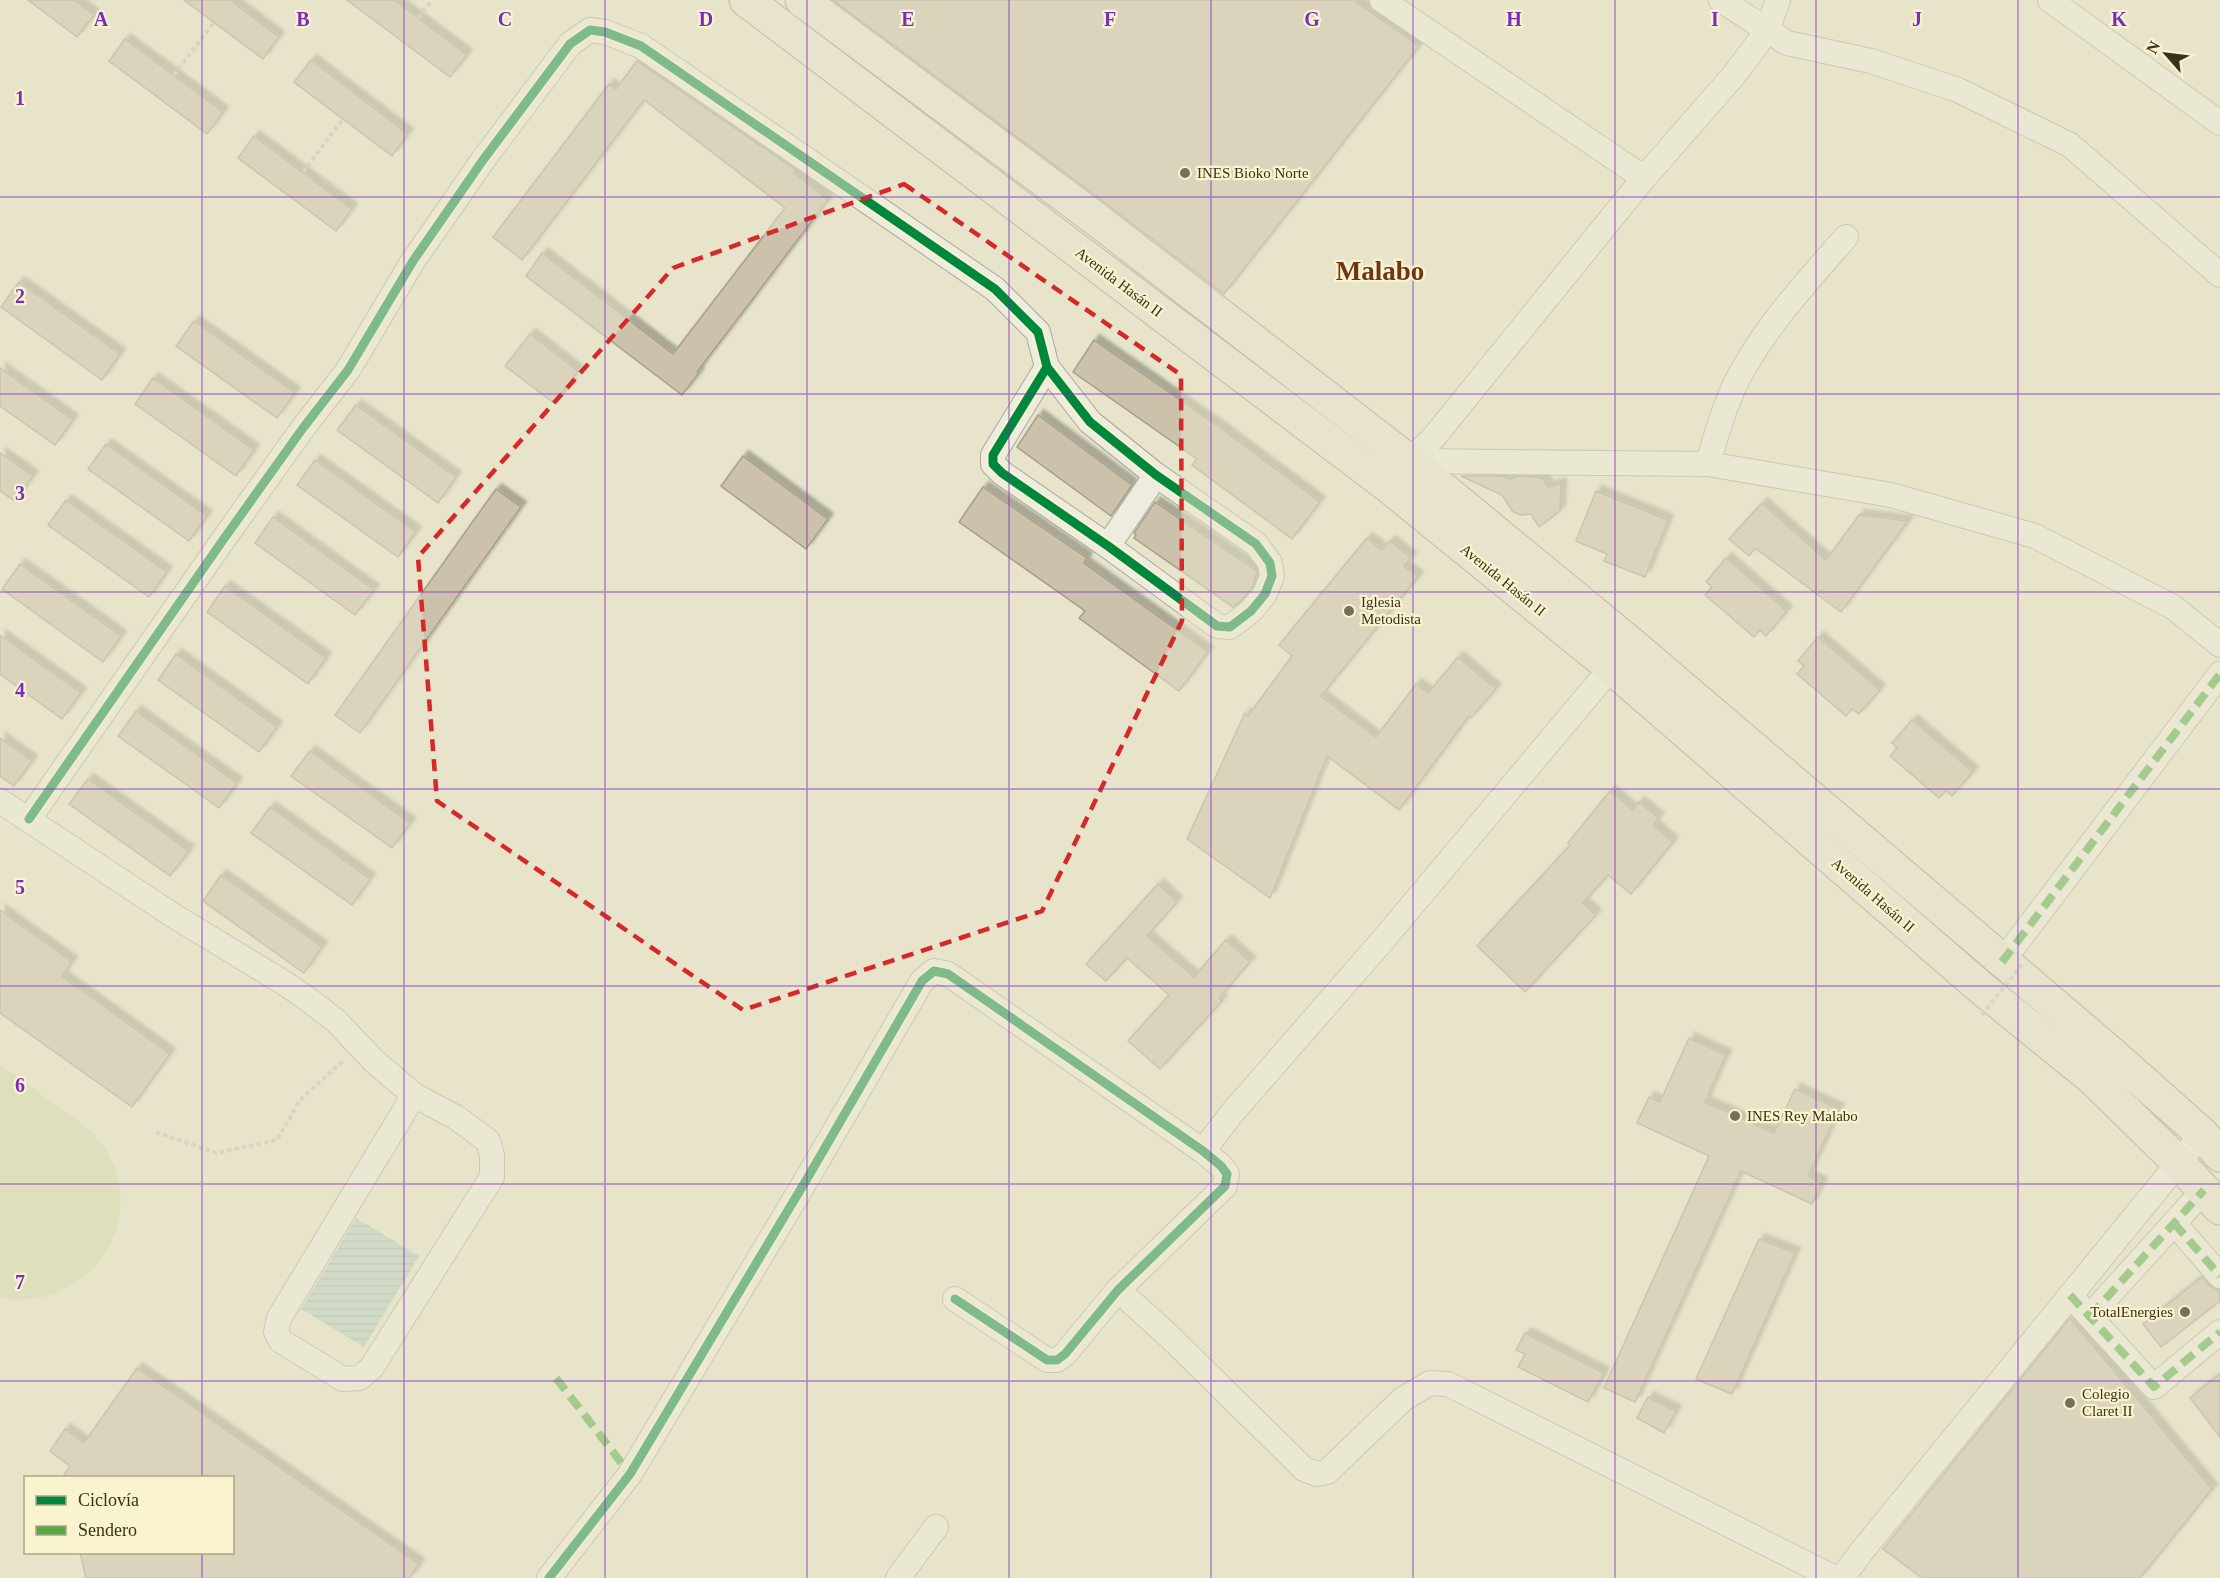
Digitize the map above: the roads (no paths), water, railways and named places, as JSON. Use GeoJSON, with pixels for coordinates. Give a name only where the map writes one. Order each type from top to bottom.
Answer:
{"type":"FeatureCollection","features":[{"type":"Feature","properties":{"kind":"main road","name":"Avenida Hasán II"},"geometry":{"type":"LineString","coordinates":[[746,0],[1387,485],[1621,656],[2013,963],[2211,1145]]}},
{"type":"Feature","properties":{"kind":"main road","name":"Avenida Hasán II"},"geometry":{"type":"LineString","coordinates":[[802,0],[1092,216],[1409,461],[1980,987],[2092,1077],[2212,1199]]}},
{"type":"Feature","properties":{"kind":"street"},"geometry":{"type":"LineString","coordinates":[[1382,0],[1644,178]]}},
{"type":"Feature","properties":{"kind":"street"},"geometry":{"type":"LineString","coordinates":[[1721,0],[1787,43],[1871,61],[1958,90],[2070,145],[2220,275]]}},
{"type":"Feature","properties":{"kind":"street"},"geometry":{"type":"LineString","coordinates":[[1387,485],[1434,437],[1644,178],[1734,75],[1767,31],[1778,0]]}},
{"type":"Feature","properties":{"kind":"street"},"geometry":{"type":"LineString","coordinates":[[2050,0],[2220,123]]}},
{"type":"Feature","properties":{"kind":"street"},"geometry":{"type":"LineString","coordinates":[[29,819],[223,540],[303,428],[348,370],[413,261],[483,160],[570,44],[590,30],[605,32],[641,46],[994,289],[1038,332],[1047,367],[1090,422],[1156,475],[1256,544],[1270,563],[1272,576],[1265,594],[1251,611],[1230,627],[1217,626],[1108,546],[1002,473],[993,464],[993,455],[1047,367]]}},
{"type":"Feature","properties":{"kind":"street"},"geometry":{"type":"LineString","coordinates":[[1708,464],[1721,419],[1734,387],[1756,348],[1846,237]]}},
{"type":"Feature","properties":{"kind":"street"},"geometry":{"type":"LineString","coordinates":[[1409,461],[1708,464],[1891,495],[2035,536],[2174,607],[2220,645]]}},
{"type":"Feature","properties":{"kind":"street"},"geometry":{"type":"LineString","coordinates":[[1108,546],[1156,475]]}},
{"type":"Feature","properties":{"kind":"street"},"geometry":{"type":"LineString","coordinates":[[1203,1151],[1232,1113],[1383,940],[1621,656]]}},
{"type":"Feature","properties":{"kind":"street"},"geometry":{"type":"LineString","coordinates":[[2013,963],[2220,674]]}},
{"type":"Feature","properties":{"kind":"street"},"geometry":{"type":"LineString","coordinates":[[0,801],[174,916],[286,984],[336,1021],[414,1095],[457,1118],[488,1141],[492,1155],[492,1177],[372,1367],[360,1378],[343,1379],[281,1341],[276,1332],[279,1318],[414,1095]]}},
{"type":"Feature","properties":{"kind":"street"},"geometry":{"type":"LineString","coordinates":[[549,1578],[630,1474],[808,1177],[921,981],[934,971],[948,974],[1203,1151],[1227,1174],[1225,1186],[1118,1290],[1065,1354],[1057,1360],[1047,1360],[955,1299]]}},
{"type":"Feature","properties":{"kind":"street"},"geometry":{"type":"LineString","coordinates":[[1842,1578],[2178,1162],[2211,1145]]}},
{"type":"Feature","properties":{"kind":"street"},"geometry":{"type":"LineString","coordinates":[[2090,1316],[2174,1223],[2212,1199]]}},
{"type":"Feature","properties":{"kind":"street"},"geometry":{"type":"LineString","coordinates":[[2174,1223],[2220,1276]]}},
{"type":"Feature","properties":{"kind":"street"},"geometry":{"type":"LineString","coordinates":[[1118,1290],[1170,1337],[1304,1469],[1317,1474],[1327,1472],[1403,1399],[1430,1383],[1448,1384],[1835,1578]]}},
{"type":"Feature","properties":{"kind":"street"},"geometry":{"type":"LineString","coordinates":[[2070,1295],[2154,1387],[2220,1332]]}},
{"type":"Feature","properties":{"kind":"street"},"geometry":{"type":"LineString","coordinates":[[898,1578],[936,1527]]}},
{"type":"Feature","properties":{"kind":"place","name":"INES Bioko Norte"},"geometry":{"type":"Point","coordinates":[1185,173]}},
{"type":"Feature","properties":{"kind":"place","name":"Iglesia Metodista"},"geometry":{"type":"Point","coordinates":[1349,611]}},
{"type":"Feature","properties":{"kind":"place","name":"INES Rey Malabo"},"geometry":{"type":"Point","coordinates":[1735,1116]}},
{"type":"Feature","properties":{"kind":"place","name":"TotalEnergies"},"geometry":{"type":"Point","coordinates":[2185,1312]}},
{"type":"Feature","properties":{"kind":"place","name":"Colegio Claret II"},"geometry":{"type":"Point","coordinates":[2070,1403]}},
{"type":"Feature","properties":{"kind":"district","name":"Malabo"},"geometry":{"type":"Point","coordinates":[1380,271]}}]}
